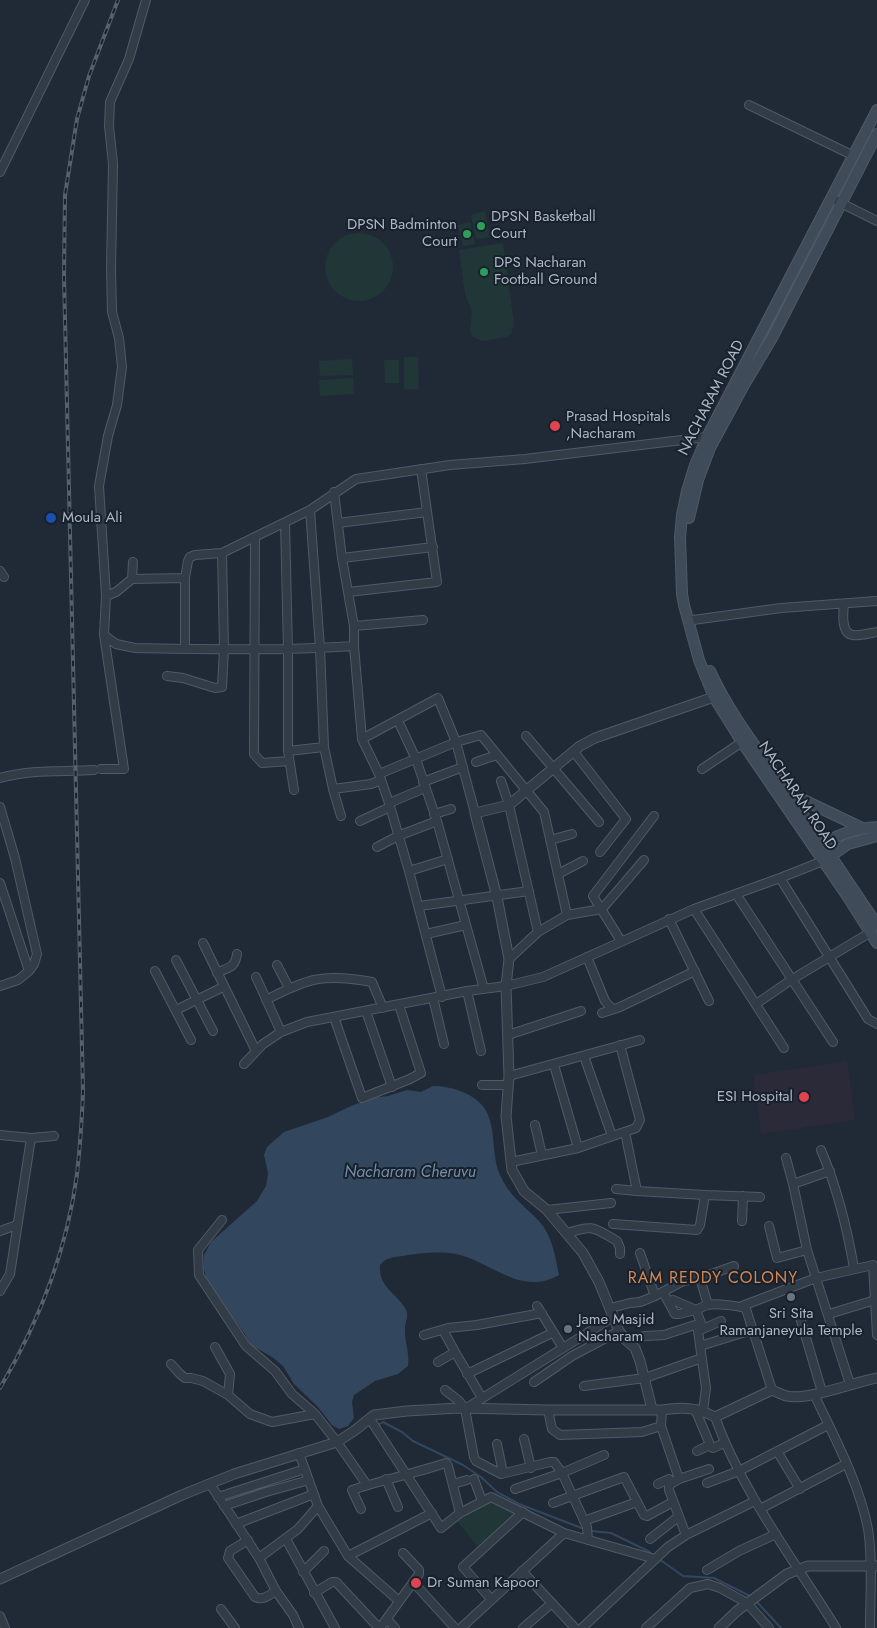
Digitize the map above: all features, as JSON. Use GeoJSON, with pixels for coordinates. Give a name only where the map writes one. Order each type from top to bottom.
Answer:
{"type":"FeatureCollection","features":[{"type":"Feature","properties":{"kind":"main road","name":"NACHARAM ROAD"},"geometry":{"type":"LineString","coordinates":[[818,847],[788,793],[749,738],[722,696],[710,672],[693,620],[687,578],[687,528],[698,480],[711,438],[830,198],[877,110]]}},
{"type":"Feature","properties":{"kind":"main road","name":"NACHARAM ROAD"},"geometry":{"type":"LineString","coordinates":[[877,134],[772,338],[695,465],[682,514],[680,536],[684,605],[699,660],[714,697],[742,742],[874,928],[877,943]]}},
{"type":"Feature","properties":{"kind":"main road"},"geometry":{"type":"LineString","coordinates":[[788,793],[862,828]]}},
{"type":"Feature","properties":{"kind":"main road"},"geometry":{"type":"LineString","coordinates":[[818,847],[841,834],[862,828],[877,827]]}},
{"type":"Feature","properties":{"kind":"main road"},"geometry":{"type":"LineString","coordinates":[[826,859],[848,844],[877,836]]}},
{"type":"Feature","properties":{"kind":"street"},"geometry":{"type":"LineString","coordinates":[[0,172],[86,0]]}},
{"type":"Feature","properties":{"kind":"street"},"geometry":{"type":"LineString","coordinates":[[0,778],[32,771],[69,772],[124,769],[104,635],[106,596],[99,486],[108,436],[117,405],[122,368],[119,338],[112,312],[110,269],[113,164],[109,126],[110,102],[129,58],[146,0]]}},
{"type":"Feature","properties":{"kind":"street"},"geometry":{"type":"LineString","coordinates":[[749,105],[854,156]]}},
{"type":"Feature","properties":{"kind":"street"},"geometry":{"type":"LineString","coordinates":[[830,198],[877,221]]}},
{"type":"Feature","properties":{"kind":"street"},"geometry":{"type":"LineString","coordinates":[[185,649],[185,578],[190,557],[195,554],[222,553],[310,510],[334,492],[356,479],[421,469],[711,438]]}},
{"type":"Feature","properties":{"kind":"street"},"geometry":{"type":"LineString","coordinates":[[348,592],[437,582],[421,469]]}},
{"type":"Feature","properties":{"kind":"street"},"geometry":{"type":"LineString","coordinates":[[334,492],[342,558],[354,626],[362,739],[380,777],[389,805],[419,906],[442,997]]}},
{"type":"Feature","properties":{"kind":"street"},"geometry":{"type":"LineString","coordinates":[[310,510],[320,648],[324,746],[341,816]]}},
{"type":"Feature","properties":{"kind":"street"},"geometry":{"type":"LineString","coordinates":[[338,523],[427,512]]}},
{"type":"Feature","properties":{"kind":"street"},"geometry":{"type":"LineString","coordinates":[[284,522],[288,650],[288,751],[294,790]]}},
{"type":"Feature","properties":{"kind":"street"},"geometry":{"type":"LineString","coordinates":[[255,537],[254,754],[262,763],[289,761]]}},
{"type":"Feature","properties":{"kind":"street"},"geometry":{"type":"LineString","coordinates":[[342,558],[432,547]]}},
{"type":"Feature","properties":{"kind":"street"},"geometry":{"type":"LineString","coordinates":[[167,676],[222,687],[224,649],[222,553]]}},
{"type":"Feature","properties":{"kind":"street"},"geometry":{"type":"LineString","coordinates":[[132,579],[133,562]]}},
{"type":"Feature","properties":{"kind":"street"},"geometry":{"type":"LineString","coordinates":[[106,596],[116,592],[132,579],[185,578]]}},
{"type":"Feature","properties":{"kind":"street"},"geometry":{"type":"LineString","coordinates":[[693,620],[781,608],[877,601]]}},
{"type":"Feature","properties":{"kind":"street"},"geometry":{"type":"LineString","coordinates":[[844,604],[843,616],[848,633],[855,636],[877,632]]}},
{"type":"Feature","properties":{"kind":"street"},"geometry":{"type":"LineString","coordinates":[[354,626],[423,620]]}},
{"type":"Feature","properties":{"kind":"street"},"geometry":{"type":"LineString","coordinates":[[104,635],[116,644],[135,648],[255,648],[288,650],[354,646]]}},
{"type":"Feature","properties":{"kind":"street"},"geometry":{"type":"LineString","coordinates":[[474,813],[509,805],[580,746],[595,738],[714,697]]}},
{"type":"Feature","properties":{"kind":"street"},"geometry":{"type":"LineString","coordinates":[[362,739],[438,698],[456,742],[463,767],[497,896],[508,959],[506,986],[509,1081],[506,1116],[512,1170],[524,1191],[547,1210],[568,1233],[592,1268],[620,1331],[635,1348],[657,1409],[675,1481]]}},
{"type":"Feature","properties":{"kind":"street"},"geometry":{"type":"LineString","coordinates":[[400,725],[416,759],[435,818],[484,989]]}},
{"type":"Feature","properties":{"kind":"street"},"geometry":{"type":"LineString","coordinates":[[333,789],[371,784],[380,777],[416,759],[456,742],[482,735],[525,791],[544,812],[567,915]]}},
{"type":"Feature","properties":{"kind":"street"},"geometry":{"type":"LineString","coordinates":[[526,736],[599,822]]}},
{"type":"Feature","properties":{"kind":"street"},"geometry":{"type":"LineString","coordinates":[[702,770],[742,742]]}},
{"type":"Feature","properties":{"kind":"street"},"geometry":{"type":"LineString","coordinates":[[288,751],[324,746]]}},
{"type":"Feature","properties":{"kind":"street"},"geometry":{"type":"LineString","coordinates":[[574,752],[626,819],[600,852]]}},
{"type":"Feature","properties":{"kind":"street"},"geometry":{"type":"LineString","coordinates":[[476,762],[497,755]]}},
{"type":"Feature","properties":{"kind":"street"},"geometry":{"type":"LineString","coordinates":[[360,822],[424,785],[463,767]]}},
{"type":"Feature","properties":{"kind":"street"},"geometry":{"type":"LineString","coordinates":[[501,781],[509,805],[538,932]]}},
{"type":"Feature","properties":{"kind":"street"},"geometry":{"type":"LineString","coordinates":[[0,807],[37,954],[34,964],[29,971],[18,980],[0,986]]}},
{"type":"Feature","properties":{"kind":"street"},"geometry":{"type":"LineString","coordinates":[[376,847],[451,809]]}},
{"type":"Feature","properties":{"kind":"street"},"geometry":{"type":"LineString","coordinates":[[621,941],[592,896],[654,816]]}},
{"type":"Feature","properties":{"kind":"street"},"geometry":{"type":"LineString","coordinates":[[550,840],[572,834]]}},
{"type":"Feature","properties":{"kind":"street"},"geometry":{"type":"LineString","coordinates":[[409,871],[448,859]]}},
{"type":"Feature","properties":{"kind":"street"},"geometry":{"type":"LineString","coordinates":[[244,1064],[263,1044],[281,1032],[308,1022],[543,978],[694,909],[826,859]]}},
{"type":"Feature","properties":{"kind":"street"},"geometry":{"type":"LineString","coordinates":[[508,959],[538,932],[567,915],[602,909],[644,860]]}},
{"type":"Feature","properties":{"kind":"street"},"geometry":{"type":"LineString","coordinates":[[558,874],[583,861]]}},
{"type":"Feature","properties":{"kind":"street"},"geometry":{"type":"LineString","coordinates":[[780,878],[868,1019],[877,1024]]}},
{"type":"Feature","properties":{"kind":"street"},"geometry":{"type":"LineString","coordinates":[[0,883],[29,971]]}},
{"type":"Feature","properties":{"kind":"street"},"geometry":{"type":"LineString","coordinates":[[419,906],[529,891]]}},
{"type":"Feature","properties":{"kind":"street"},"geometry":{"type":"LineString","coordinates":[[736,894],[833,1042]]}},
{"type":"Feature","properties":{"kind":"street"},"geometry":{"type":"LineString","coordinates":[[694,909],[784,1048]]}},
{"type":"Feature","properties":{"kind":"street"},"geometry":{"type":"LineString","coordinates":[[669,920],[709,1001]]}},
{"type":"Feature","properties":{"kind":"street"},"geometry":{"type":"LineString","coordinates":[[426,934],[466,925]]}},
{"type":"Feature","properties":{"kind":"street"},"geometry":{"type":"LineString","coordinates":[[756,1004],[874,928]]}},
{"type":"Feature","properties":{"kind":"street"},"geometry":{"type":"LineString","coordinates":[[203,943],[256,1051]]}},
{"type":"Feature","properties":{"kind":"street"},"geometry":{"type":"LineString","coordinates":[[217,972],[234,964],[237,954]]}},
{"type":"Feature","properties":{"kind":"street"},"geometry":{"type":"LineString","coordinates":[[587,957],[605,1001],[612,1009]]}},
{"type":"Feature","properties":{"kind":"street"},"geometry":{"type":"LineString","coordinates":[[176,960],[213,1032]]}},
{"type":"Feature","properties":{"kind":"street"},"geometry":{"type":"LineString","coordinates":[[277,965],[289,988]]}},
{"type":"Feature","properties":{"kind":"street"},"geometry":{"type":"LineString","coordinates":[[155,971],[191,1040]]}},
{"type":"Feature","properties":{"kind":"street"},"geometry":{"type":"LineString","coordinates":[[602,1013],[620,1008],[694,971]]}},
{"type":"Feature","properties":{"kind":"street"},"geometry":{"type":"LineString","coordinates":[[256,977],[281,1032]]}},
{"type":"Feature","properties":{"kind":"street"},"geometry":{"type":"LineString","coordinates":[[266,1000],[289,988],[314,979],[348,978],[372,982],[383,1008]]}},
{"type":"Feature","properties":{"kind":"street"},"geometry":{"type":"LineString","coordinates":[[176,1010],[223,987]]}},
{"type":"Feature","properties":{"kind":"street"},"geometry":{"type":"LineString","coordinates":[[466,991],[481,1051]]}},
{"type":"Feature","properties":{"kind":"street"},"geometry":{"type":"LineString","coordinates":[[433,998],[444,1044]]}},
{"type":"Feature","properties":{"kind":"street"},"geometry":{"type":"LineString","coordinates":[[334,1017],[362,1098],[421,1074],[399,1005]]}},
{"type":"Feature","properties":{"kind":"street"},"geometry":{"type":"LineString","coordinates":[[366,1010],[392,1087]]}},
{"type":"Feature","properties":{"kind":"street"},"geometry":{"type":"LineString","coordinates":[[508,1035],[581,1011]]}},
{"type":"Feature","properties":{"kind":"street"},"geometry":{"type":"LineString","coordinates":[[482,1085],[509,1081],[554,1065],[640,1040]]}},
{"type":"Feature","properties":{"kind":"street"},"geometry":{"type":"LineString","coordinates":[[511,1162],[578,1148],[636,1128],[640,1120],[620,1045]]}},
{"type":"Feature","properties":{"kind":"street"},"geometry":{"type":"LineString","coordinates":[[584,1056],[612,1136]]}},
{"type":"Feature","properties":{"kind":"street"},"geometry":{"type":"LineString","coordinates":[[554,1065],[578,1148]]}},
{"type":"Feature","properties":{"kind":"street"},"geometry":{"type":"LineString","coordinates":[[535,1124],[542,1155]]}},
{"type":"Feature","properties":{"kind":"street"},"geometry":{"type":"LineString","coordinates":[[625,1132],[637,1191]]}},
{"type":"Feature","properties":{"kind":"street"},"geometry":{"type":"LineString","coordinates":[[0,1135],[31,1138],[54,1136]]}},
{"type":"Feature","properties":{"kind":"street"},"geometry":{"type":"LineString","coordinates":[[0,1289],[10,1274],[31,1138]]}},
{"type":"Feature","properties":{"kind":"street"},"geometry":{"type":"LineString","coordinates":[[821,1150],[830,1171],[846,1228],[854,1268]]}},
{"type":"Feature","properties":{"kind":"street"},"geometry":{"type":"LineString","coordinates":[[786,1158],[807,1250],[850,1384]]}},
{"type":"Feature","properties":{"kind":"street"},"geometry":{"type":"LineString","coordinates":[[793,1184],[830,1171]]}},
{"type":"Feature","properties":{"kind":"street"},"geometry":{"type":"LineString","coordinates":[[616,1189],[705,1196],[760,1197]]}},
{"type":"Feature","properties":{"kind":"street"},"geometry":{"type":"LineString","coordinates":[[614,1224],[696,1230],[700,1225],[705,1196]]}},
{"type":"Feature","properties":{"kind":"street"},"geometry":{"type":"LineString","coordinates":[[742,1221],[743,1196]]}},
{"type":"Feature","properties":{"kind":"street"},"geometry":{"type":"LineString","coordinates":[[547,1210],[611,1203]]}},
{"type":"Feature","properties":{"kind":"street"},"geometry":{"type":"LineString","coordinates":[[222,1220],[198,1250],[199,1275],[246,1346],[275,1371],[292,1394],[315,1414],[367,1485]]}},
{"type":"Feature","properties":{"kind":"street"},"geometry":{"type":"LineString","coordinates":[[0,1231],[17,1225]]}},
{"type":"Feature","properties":{"kind":"street"},"geometry":{"type":"LineString","coordinates":[[769,1226],[777,1258],[807,1250]]}},
{"type":"Feature","properties":{"kind":"street"},"geometry":{"type":"LineString","coordinates":[[568,1233],[591,1227],[617,1241],[620,1254]]}},
{"type":"Feature","properties":{"kind":"street"},"geometry":{"type":"LineString","coordinates":[[640,1253],[655,1296]]}},
{"type":"Feature","properties":{"kind":"street"},"geometry":{"type":"LineString","coordinates":[[663,1292],[675,1314],[696,1310],[708,1305],[742,1306],[816,1278],[873,1264],[877,1335]]}},
{"type":"Feature","properties":{"kind":"street"},"geometry":{"type":"LineString","coordinates":[[465,1409],[630,1303],[640,1302],[655,1296],[683,1281],[700,1278],[734,1266]]}},
{"type":"Feature","properties":{"kind":"street"},"geometry":{"type":"LineString","coordinates":[[700,1278],[708,1305]]}},
{"type":"Feature","properties":{"kind":"street"},"geometry":{"type":"LineString","coordinates":[[674,1300],[696,1310]]}},
{"type":"Feature","properties":{"kind":"street"},"geometry":{"type":"LineString","coordinates":[[829,1314],[875,1300]]}},
{"type":"Feature","properties":{"kind":"street"},"geometry":{"type":"LineString","coordinates":[[742,1306],[749,1315],[752,1330],[772,1390]]}},
{"type":"Feature","properties":{"kind":"street"},"geometry":{"type":"LineString","coordinates":[[424,1335],[539,1310],[562,1348]]}},
{"type":"Feature","properties":{"kind":"street"},"geometry":{"type":"LineString","coordinates":[[696,1310],[706,1388],[699,1410],[710,1445],[713,1448],[724,1443]]}},
{"type":"Feature","properties":{"kind":"street"},"geometry":{"type":"LineString","coordinates":[[799,1314],[818,1393],[828,1425],[846,1464],[866,1523],[873,1566],[870,1628]]}},
{"type":"Feature","properties":{"kind":"street"},"geometry":{"type":"LineString","coordinates":[[626,1340],[664,1335],[721,1321]]}},
{"type":"Feature","properties":{"kind":"street"},"geometry":{"type":"LineString","coordinates":[[445,1329],[446,1339],[482,1398]]}},
{"type":"Feature","properties":{"kind":"street"},"geometry":{"type":"LineString","coordinates":[[700,1346],[752,1330]]}},
{"type":"Feature","properties":{"kind":"street"},"geometry":{"type":"LineString","coordinates":[[534,1382],[572,1356],[620,1331]]}},
{"type":"Feature","properties":{"kind":"street"},"geometry":{"type":"LineString","coordinates":[[467,1374],[552,1333]]}},
{"type":"Feature","properties":{"kind":"street"},"geometry":{"type":"LineString","coordinates":[[215,1347],[230,1374],[228,1395]]}},
{"type":"Feature","properties":{"kind":"street"},"geometry":{"type":"LineString","coordinates":[[438,1362],[454,1352]]}},
{"type":"Feature","properties":{"kind":"street"},"geometry":{"type":"LineString","coordinates":[[584,1386],[645,1378],[702,1358]]}},
{"type":"Feature","properties":{"kind":"street"},"geometry":{"type":"LineString","coordinates":[[172,1364],[185,1378],[203,1381],[228,1395],[250,1414],[272,1422],[315,1414]]}},
{"type":"Feature","properties":{"kind":"street"},"geometry":{"type":"LineString","coordinates":[[715,1417],[772,1390],[790,1396],[818,1393],[877,1378]]}},
{"type":"Feature","properties":{"kind":"street"},"geometry":{"type":"LineString","coordinates":[[445,1390],[459,1401],[465,1409],[476,1461],[498,1473],[554,1462],[562,1473],[587,1530],[655,1559]]}},
{"type":"Feature","properties":{"kind":"street"},"geometry":{"type":"LineString","coordinates":[[0,1579],[234,1474],[337,1442],[354,1432],[374,1415],[407,1411],[465,1409],[657,1409],[678,1407],[699,1410],[715,1417],[724,1443],[755,1502],[800,1569],[836,1628]]}},
{"type":"Feature","properties":{"kind":"street"},"geometry":{"type":"LineString","coordinates":[[548,1410],[552,1429],[560,1435],[642,1432],[661,1426]]}},
{"type":"Feature","properties":{"kind":"street"},"geometry":{"type":"LineString","coordinates":[[370,1419],[441,1528],[460,1514],[491,1497],[564,1533]]}},
{"type":"Feature","properties":{"kind":"street"},"geometry":{"type":"LineString","coordinates":[[707,1483],[738,1471],[828,1425]]}},
{"type":"Feature","properties":{"kind":"street"},"geometry":{"type":"LineString","coordinates":[[524,1439],[531,1468]]}},
{"type":"Feature","properties":{"kind":"street"},"geometry":{"type":"LineString","coordinates":[[497,1444],[503,1473]]}},
{"type":"Feature","properties":{"kind":"street"},"geometry":{"type":"LineString","coordinates":[[696,1451],[710,1445]]}},
{"type":"Feature","properties":{"kind":"street"},"geometry":{"type":"LineString","coordinates":[[777,1451],[800,1489]]}},
{"type":"Feature","properties":{"kind":"street"},"geometry":{"type":"LineString","coordinates":[[300,1453],[318,1506],[348,1556],[399,1601]]}},
{"type":"Feature","properties":{"kind":"street"},"geometry":{"type":"LineString","coordinates":[[515,1489],[562,1473],[604,1455]]}},
{"type":"Feature","properties":{"kind":"street"},"geometry":{"type":"LineString","coordinates":[[361,1509],[352,1490],[446,1463],[448,1464],[460,1514]]}},
{"type":"Feature","properties":{"kind":"street"},"geometry":{"type":"LineString","coordinates":[[760,1509],[846,1464]]}},
{"type":"Feature","properties":{"kind":"street"},"geometry":{"type":"LineString","coordinates":[[218,1496],[305,1469]]}},
{"type":"Feature","properties":{"kind":"street"},"geometry":{"type":"LineString","coordinates":[[686,1536],[668,1490],[675,1481],[709,1469]]}},
{"type":"Feature","properties":{"kind":"street"},"geometry":{"type":"LineString","coordinates":[[553,1503],[624,1477],[645,1516],[673,1502]]}},
{"type":"Feature","properties":{"kind":"street"},"geometry":{"type":"LineString","coordinates":[[386,1479],[398,1507]]}},
{"type":"Feature","properties":{"kind":"street"},"geometry":{"type":"LineString","coordinates":[[658,1484],[666,1479],[675,1481]]}},
{"type":"Feature","properties":{"kind":"street"},"geometry":{"type":"LineString","coordinates":[[224,1506],[308,1480]]}},
{"type":"Feature","properties":{"kind":"street"},"geometry":{"type":"LineString","coordinates":[[453,1484],[471,1480],[482,1501]]}},
{"type":"Feature","properties":{"kind":"street"},"geometry":{"type":"LineString","coordinates":[[210,1484],[248,1540],[276,1592],[299,1628]]}},
{"type":"Feature","properties":{"kind":"street"},"geometry":{"type":"LineString","coordinates":[[236,1524],[314,1494]]}},
{"type":"Feature","properties":{"kind":"street"},"geometry":{"type":"LineString","coordinates":[[461,1628],[564,1533],[587,1530],[637,1502]]}},
{"type":"Feature","properties":{"kind":"street"},"geometry":{"type":"LineString","coordinates":[[582,1628],[668,1547],[686,1536],[755,1502]]}},
{"type":"Feature","properties":{"kind":"street"},"geometry":{"type":"LineString","coordinates":[[259,1558],[298,1529],[318,1506]]}},
{"type":"Feature","properties":{"kind":"street"},"geometry":{"type":"LineString","coordinates":[[491,1600],[462,1567],[523,1512]]}},
{"type":"Feature","properties":{"kind":"street"},"geometry":{"type":"LineString","coordinates":[[348,1556],[432,1514]]}},
{"type":"Feature","properties":{"kind":"street"},"geometry":{"type":"LineString","coordinates":[[650,1538],[678,1517]]}},
{"type":"Feature","properties":{"kind":"street"},"geometry":{"type":"LineString","coordinates":[[707,1570],[739,1551],[776,1534]]}},
{"type":"Feature","properties":{"kind":"street"},"geometry":{"type":"LineString","coordinates":[[286,1539],[314,1593],[335,1628]]}},
{"type":"Feature","properties":{"kind":"street"},"geometry":{"type":"LineString","coordinates":[[248,1540],[230,1551],[228,1558],[255,1597],[259,1599],[264,1598],[276,1592]]}},
{"type":"Feature","properties":{"kind":"street"},"geometry":{"type":"LineString","coordinates":[[303,1572],[324,1551]]}},
{"type":"Feature","properties":{"kind":"street"},"geometry":{"type":"LineString","coordinates":[[314,1593],[332,1582],[336,1582],[380,1628],[419,1574],[419,1570],[403,1553]]}},
{"type":"Feature","properties":{"kind":"street"},"geometry":{"type":"LineString","coordinates":[[719,1628],[787,1574],[808,1566],[873,1566]]}},
{"type":"Feature","properties":{"kind":"street"},"geometry":{"type":"LineString","coordinates":[[522,1570],[575,1628]]}},
{"type":"Feature","properties":{"kind":"street"},"geometry":{"type":"LineString","coordinates":[[413,1582],[455,1628]]}},
{"type":"Feature","properties":{"kind":"street"},"geometry":{"type":"LineString","coordinates":[[646,1628],[690,1588],[708,1584],[752,1600],[769,1628]]}},
{"type":"Feature","properties":{"kind":"street"},"geometry":{"type":"LineString","coordinates":[[523,1628],[552,1603]]}},
{"type":"Feature","properties":{"kind":"street"},"geometry":{"type":"LineString","coordinates":[[221,1609],[235,1628]]}},
{"type":"Feature","properties":{"kind":"street"},"geometry":{"type":"LineString","coordinates":[[0,1616],[4,1628]]}},
{"type":"Feature","properties":{"kind":"street"},"geometry":{"type":"LineString","coordinates":[[387,1620],[395,1628]]}},
{"type":"Feature","properties":{"kind":"shaded area","name":"ESI Hospital"},"geometry":{"type":"Polygon","coordinates":[[[847,1061],[855,1120],[761,1134],[753,1075],[847,1061]]]}},
{"type":"Feature","properties":{"kind":"green space","name":"DPSN Basketball Court"},"geometry":{"type":"Polygon","coordinates":[[[485,211],[490,237],[476,239],[471,215],[485,211]]]}},
{"type":"Feature","properties":{"kind":"green space","name":"DPSN Badminton Court"},"geometry":{"type":"Polygon","coordinates":[[[470,222],[475,244],[463,246],[458,225],[470,222]]]}},
{"type":"Feature","properties":{"kind":"green space"},"geometry":{"type":"Polygon","coordinates":[[[352,233],[366,233],[378,238],[388,248],[393,260],[393,274],[388,286],[378,296],[366,301],[352,301],[340,296],[330,286],[325,274],[325,260],[330,248],[340,238],[352,233]]]}},
{"type":"Feature","properties":{"kind":"green space","name":"DPS Nacharan Football Ground"},"geometry":{"type":"Polygon","coordinates":[[[503,243],[514,324],[511,334],[506,337],[482,341],[472,336],[470,330],[472,311],[465,294],[459,250],[503,243]]]}},
{"type":"Feature","properties":{"kind":"green space"},"geometry":{"type":"Polygon","coordinates":[[[404,357],[418,357],[419,389],[404,390],[404,357]]]}},
{"type":"Feature","properties":{"kind":"green space"},"geometry":{"type":"Polygon","coordinates":[[[352,359],[353,375],[320,376],[319,361],[352,359]]]}},
{"type":"Feature","properties":{"kind":"green space"},"geometry":{"type":"Polygon","coordinates":[[[384,360],[399,360],[399,383],[385,383],[384,360]]]}},
{"type":"Feature","properties":{"kind":"green space"},"geometry":{"type":"Polygon","coordinates":[[[353,378],[354,394],[320,396],[319,380],[353,378]]]}},
{"type":"Feature","properties":{"kind":"green space"},"geometry":{"type":"Polygon","coordinates":[[[490,1499],[519,1514],[480,1549],[457,1521],[490,1499]]]}},
{"type":"Feature","properties":{"kind":"water","name":"Nacharam Cheruvu"},"geometry":{"type":"Polygon","coordinates":[[[433,1086],[459,1091],[477,1100],[482,1105],[490,1121],[495,1158],[503,1182],[546,1231],[552,1245],[559,1275],[545,1281],[531,1282],[518,1280],[469,1258],[449,1253],[416,1254],[384,1261],[380,1264],[383,1282],[403,1304],[407,1313],[405,1333],[408,1366],[398,1374],[375,1381],[354,1395],[352,1402],[354,1418],[348,1426],[339,1429],[332,1425],[318,1407],[294,1384],[283,1366],[251,1345],[207,1282],[204,1269],[204,1255],[211,1242],[257,1201],[266,1186],[268,1173],[264,1155],[267,1147],[284,1132],[328,1117],[372,1098],[388,1096],[407,1090],[421,1092],[433,1086]]]}},
{"type":"Feature","properties":{"kind":"waterway"},"geometry":{"type":"LineString","coordinates":[[378,1425],[383,1422],[402,1432],[413,1441],[463,1465],[481,1477],[497,1492],[519,1504],[584,1529]]}},
{"type":"Feature","properties":{"kind":"waterway"},"geometry":{"type":"LineString","coordinates":[[591,1531],[611,1533],[655,1556]]}},
{"type":"Feature","properties":{"kind":"waterway"},"geometry":{"type":"LineString","coordinates":[[659,1559],[683,1576],[714,1578],[752,1597]]}},
{"type":"Feature","properties":{"kind":"waterway"},"geometry":{"type":"LineString","coordinates":[[755,1600],[781,1628]]}},
{"type":"Feature","properties":{"kind":"railway"},"geometry":{"type":"LineString","coordinates":[[0,1388],[39,1311],[59,1258],[72,1202],[80,1143],[83,1091],[64,276],[65,195],[77,119],[89,76],[118,0]]}},
{"type":"Feature","properties":{"kind":"place","name":"DPSN Basketball Court"},"geometry":{"type":"Point","coordinates":[481,226]}},
{"type":"Feature","properties":{"kind":"place","name":"DPSN Badminton Court"},"geometry":{"type":"Point","coordinates":[467,234]}},
{"type":"Feature","properties":{"kind":"place","name":"DPS Nacharan Football Ground"},"geometry":{"type":"Point","coordinates":[484,272]}},
{"type":"Feature","properties":{"kind":"place","name":"Prasad Hospitals ,Nacharam"},"geometry":{"type":"Point","coordinates":[555,426]}},
{"type":"Feature","properties":{"kind":"place","name":"Moula Ali"},"geometry":{"type":"Point","coordinates":[51,518]}},
{"type":"Feature","properties":{"kind":"place","name":"ESI Hospital"},"geometry":{"type":"Point","coordinates":[804,1097]}},
{"type":"Feature","properties":{"kind":"place","name":"Sri Sita Ramanjaneyula Temple"},"geometry":{"type":"Point","coordinates":[791,1297]}},
{"type":"Feature","properties":{"kind":"place","name":"Jame Masjid Nacharam"},"geometry":{"type":"Point","coordinates":[568,1329]}},
{"type":"Feature","properties":{"kind":"place","name":"Dr Suman Kapoor"},"geometry":{"type":"Point","coordinates":[416,1583]}},
{"type":"Feature","properties":{"kind":"district","name":"RAM REDDY COLONY"},"geometry":{"type":"Point","coordinates":[713,1279]}}]}
